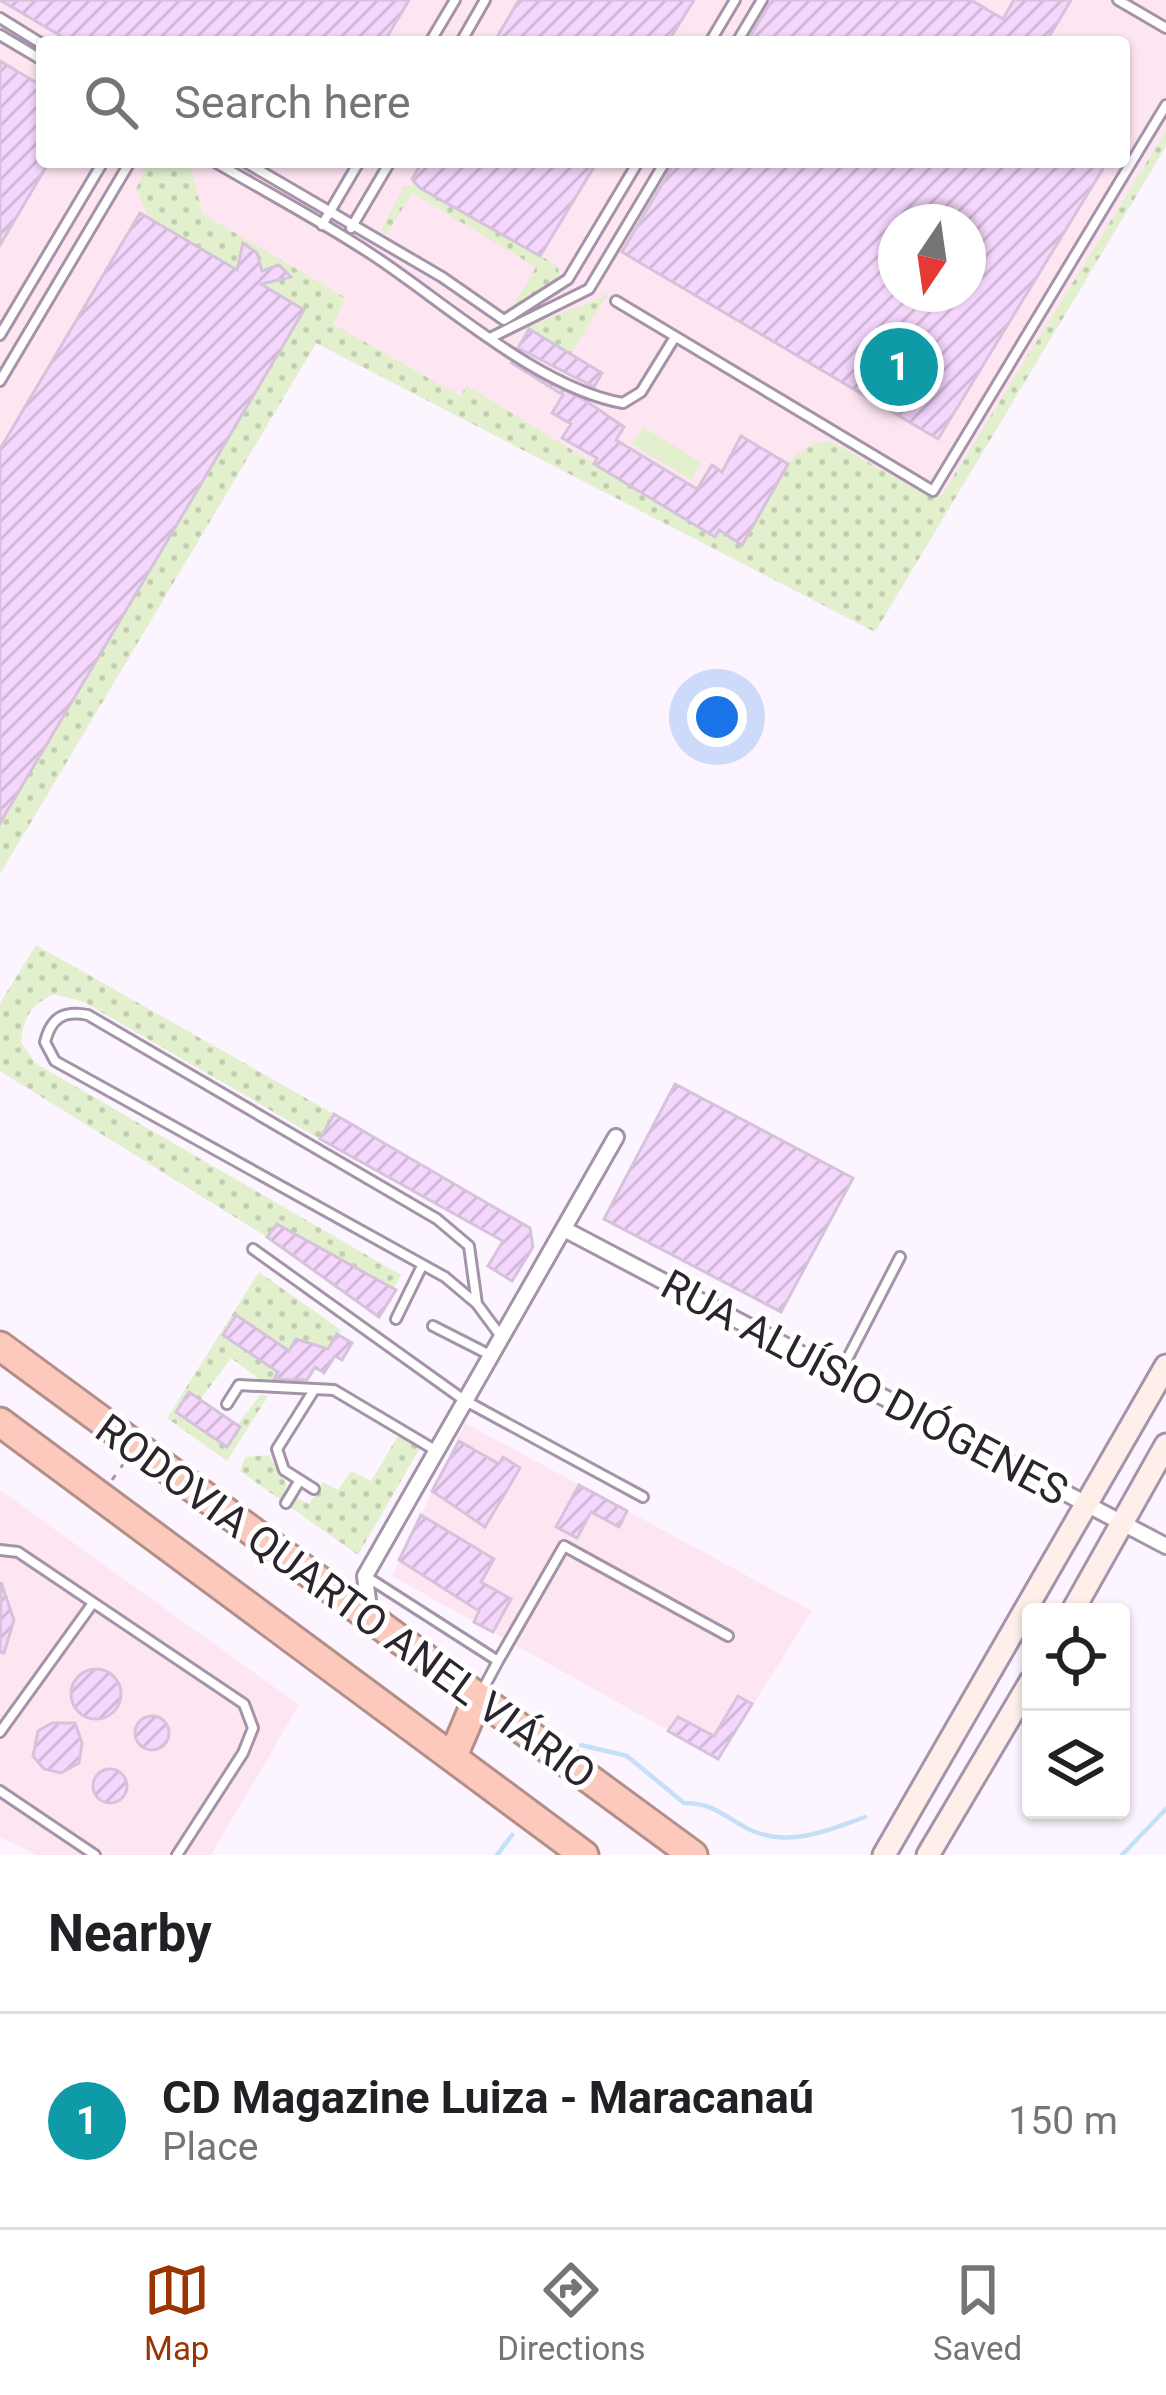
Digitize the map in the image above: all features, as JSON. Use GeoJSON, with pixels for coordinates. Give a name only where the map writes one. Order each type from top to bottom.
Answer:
{"type":"FeatureCollection","features":[{"type":"Feature","properties":{"kind":"highway","name":"RODOVIA QUARTO ANEL VIÁRIO"},"geometry":{"type":"LineString","coordinates":[[0,1346],[693,1855]]}},
{"type":"Feature","properties":{"kind":"highway","name":"RODOVIA QUARTO ANEL VIÁRIO"},"geometry":{"type":"LineString","coordinates":[[0,1422],[584,1855]]}},
{"type":"Feature","properties":{"kind":"highway"},"geometry":{"type":"LineString","coordinates":[[453,1756],[478,1697]]}},
{"type":"Feature","properties":{"kind":"street"},"geometry":{"type":"LineString","coordinates":[[371,1622],[365,1576],[616,1137]]}},
{"type":"Feature","properties":{"kind":"street","name":"RUA ALUÍSIO DIÓGENES"},"geometry":{"type":"LineString","coordinates":[[564,1228],[1166,1546]]}},
{"type":"Feature","properties":{"kind":"street"},"geometry":{"type":"LineString","coordinates":[[884,1855],[1166,1366]]}},
{"type":"Feature","properties":{"kind":"street"},"geometry":{"type":"LineString","coordinates":[[1077,1603],[1166,1445]]}},
{"type":"Feature","properties":{"kind":"street"},"geometry":{"type":"LineString","coordinates":[[928,1855],[1022,1696]]}},
{"type":"Feature","properties":{"kind":"lane"},"geometry":{"type":"LineString","coordinates":[[434,36],[455,0]]}},
{"type":"Feature","properties":{"kind":"lane"},"geometry":{"type":"LineString","coordinates":[[464,36],[485,0]]}},
{"type":"Feature","properties":{"kind":"lane"},"geometry":{"type":"LineString","coordinates":[[714,36],[735,0]]}},
{"type":"Feature","properties":{"kind":"lane"},"geometry":{"type":"LineString","coordinates":[[741,36],[762,0]]}},
{"type":"Feature","properties":{"kind":"lane"},"geometry":{"type":"LineString","coordinates":[[1118,0],[1166,28]]}},
{"type":"Feature","properties":{"kind":"lane"},"geometry":{"type":"LineString","coordinates":[[0,18],[36,40]]}},
{"type":"Feature","properties":{"kind":"lane"},"geometry":{"type":"LineString","coordinates":[[0,35],[36,56]]}},
{"type":"Feature","properties":{"kind":"lane"},"geometry":{"type":"LineString","coordinates":[[1130,164],[1166,105]]}},
{"type":"Feature","properties":{"kind":"lane"},"geometry":{"type":"LineString","coordinates":[[0,335],[99,168]]}},
{"type":"Feature","properties":{"kind":"lane"},"geometry":{"type":"LineString","coordinates":[[0,381],[126,168]]}},
{"type":"Feature","properties":{"kind":"lane"},"geometry":{"type":"LineString","coordinates":[[225,168],[345,238],[491,338],[598,399],[623,403],[641,392],[675,337]]}},
{"type":"Feature","properties":{"kind":"lane"},"geometry":{"type":"LineString","coordinates":[[255,168],[504,320],[568,279],[634,168]]}},
{"type":"Feature","properties":{"kind":"lane"},"geometry":{"type":"LineString","coordinates":[[322,225],[355,168]]}},
{"type":"Feature","properties":{"kind":"lane"},"geometry":{"type":"LineString","coordinates":[[345,238],[386,168]]}},
{"type":"Feature","properties":{"kind":"lane"},"geometry":{"type":"LineString","coordinates":[[491,338],[589,289],[661,168]]}},
{"type":"Feature","properties":{"kind":"lane"},"geometry":{"type":"LineString","coordinates":[[616,302],[933,490],[1128,168]]}},
{"type":"Feature","properties":{"kind":"lane"},"geometry":{"type":"LineString","coordinates":[[477,1304],[470,1246],[437,1219],[88,1015],[71,1012],[56,1017],[45,1042],[55,1061],[421,1268],[445,1277],[477,1304],[501,1336]]}},
{"type":"Feature","properties":{"kind":"lane"},"geometry":{"type":"LineString","coordinates":[[253,1249],[464,1400],[643,1497]]}},
{"type":"Feature","properties":{"kind":"lane"},"geometry":{"type":"LineString","coordinates":[[839,1374],[900,1257]]}},
{"type":"Feature","properties":{"kind":"lane"},"geometry":{"type":"LineString","coordinates":[[396,1319],[421,1268]]}},
{"type":"Feature","properties":{"kind":"lane"},"geometry":{"type":"LineString","coordinates":[[434,1326],[490,1355]]}},
{"type":"Feature","properties":{"kind":"lane"},"geometry":{"type":"LineString","coordinates":[[227,1404],[239,1385],[334,1390],[435,1450]]}},
{"type":"Feature","properties":{"kind":"lane"},"geometry":{"type":"LineString","coordinates":[[314,1489],[284,1470],[277,1449],[315,1389]]}},
{"type":"Feature","properties":{"kind":"lane"},"geometry":{"type":"LineString","coordinates":[[286,1503],[300,1480]]}},
{"type":"Feature","properties":{"kind":"lane"},"geometry":{"type":"LineString","coordinates":[[478,1697],[564,1546],[728,1636]]}},
{"type":"Feature","properties":{"kind":"lane"},"geometry":{"type":"LineString","coordinates":[[0,1550],[17,1552],[244,1704],[253,1728],[243,1753],[177,1855]]}},
{"type":"Feature","properties":{"kind":"lane"},"geometry":{"type":"LineString","coordinates":[[365,1576],[498,1661]]}},
{"type":"Feature","properties":{"kind":"lane"},"geometry":{"type":"LineString","coordinates":[[0,1732],[93,1603]]}},
{"type":"Feature","properties":{"kind":"lane"},"geometry":{"type":"LineString","coordinates":[[0,1791],[95,1855]]}},
{"type":"Feature","properties":{"kind":"path"},"geometry":{"type":"LineString","coordinates":[[100,1496],[136,1448]]}},
{"type":"Feature","properties":{"kind":"shaded area"},"geometry":{"type":"Polygon","coordinates":[[[0,0],[1166,0],[1166,146],[875,632],[316,343],[0,874],[0,0]]]}},
{"type":"Feature","properties":{"kind":"shaded area"},"geometry":{"type":"Polygon","coordinates":[[[465,1423],[812,1611],[719,1759],[392,1576],[465,1423]]]}},
{"type":"Feature","properties":{"kind":"shaded area"},"geometry":{"type":"Polygon","coordinates":[[[0,1490],[299,1705],[211,1855],[37,1855],[0,1837],[0,1490]]]}},
{"type":"Feature","properties":{"kind":"green space"},"geometry":{"type":"Polygon","coordinates":[[[1166,131],[1166,146],[875,632],[316,343],[0,874],[0,817],[303,310],[149,218],[136,189],[145,168],[191,168],[203,214],[346,298],[333,324],[460,396],[467,386],[714,536],[719,530],[741,544],[787,465],[814,444],[830,441],[922,492],[942,495],[1166,131]]]}},
{"type":"Feature","properties":{"kind":"green space"},"geometry":{"type":"Polygon","coordinates":[[[416,183],[558,266],[559,276],[512,308],[536,267],[412,193],[387,234],[381,230],[403,188],[416,183]]]}},
{"type":"Feature","properties":{"kind":"green space"},"geometry":{"type":"Polygon","coordinates":[[[607,295],[571,354],[525,330],[526,327],[607,295]]]}},
{"type":"Feature","properties":{"kind":"green space"},"geometry":{"type":"Polygon","coordinates":[[[643,427],[702,463],[691,480],[632,444],[643,427]]]}},
{"type":"Feature","properties":{"kind":"green space"},"geometry":{"type":"Polygon","coordinates":[[[36,945],[334,1114],[320,1139],[84,1002],[54,994],[34,1007],[24,1026],[21,1042],[35,1063],[401,1275],[394,1288],[278,1224],[267,1237],[0,1071],[0,1003],[36,945]]]}},
{"type":"Feature","properties":{"kind":"green space"},"geometry":{"type":"Polygon","coordinates":[[[259,1272],[341,1330],[327,1351],[296,1339],[273,1381],[262,1381],[231,1358],[200,1400],[188,1393],[177,1412],[237,1425],[260,1395],[268,1396],[227,1461],[167,1418],[259,1272]]]}},
{"type":"Feature","properties":{"kind":"green space"},"geometry":{"type":"Polygon","coordinates":[[[398,1436],[420,1448],[358,1555],[289,1506],[298,1498],[309,1504],[323,1482],[338,1490],[351,1471],[371,1481],[398,1436]]]}},
{"type":"Feature","properties":{"kind":"green space"},"geometry":{"type":"Polygon","coordinates":[[[269,1455],[287,1485],[281,1500],[240,1471],[245,1457],[269,1455]]]}},
{"type":"Feature","properties":{"kind":"building"},"geometry":{"type":"Polygon","coordinates":[[[0,0],[409,0],[388,36],[61,36],[0,0]]]}},
{"type":"Feature","properties":{"kind":"building"},"geometry":{"type":"Polygon","coordinates":[[[519,0],[694,0],[672,36],[498,36],[519,0]]]}},
{"type":"Feature","properties":{"kind":"building"},"geometry":{"type":"Polygon","coordinates":[[[772,0],[971,0],[1003,19],[1014,0],[1071,0],[1050,36],[751,36],[772,0]]]}},
{"type":"Feature","properties":{"kind":"building"},"geometry":{"type":"Polygon","coordinates":[[[0,61],[36,82],[36,168],[45,168],[0,245],[0,61]]]}},
{"type":"Feature","properties":{"kind":"building"},"geometry":{"type":"Polygon","coordinates":[[[418,168],[593,168],[540,256],[412,179],[418,168]]]}},
{"type":"Feature","properties":{"kind":"building"},"geometry":{"type":"Polygon","coordinates":[[[671,168],[1103,168],[938,439],[622,252],[671,168]]]}},
{"type":"Feature","properties":{"kind":"building"},"geometry":{"type":"Polygon","coordinates":[[[140,213],[237,270],[243,243],[257,253],[262,271],[279,265],[291,277],[261,284],[304,310],[0,823],[0,449],[140,213]]]}},
{"type":"Feature","properties":{"kind":"building"},"geometry":{"type":"Polygon","coordinates":[[[529,329],[602,373],[594,387],[518,348],[529,329]]]}},
{"type":"Feature","properties":{"kind":"building"},"geometry":{"type":"Polygon","coordinates":[[[510,362],[586,401],[624,427],[616,440],[697,489],[712,465],[722,472],[741,436],[788,464],[742,545],[719,530],[715,537],[594,464],[597,458],[562,438],[571,424],[552,413],[563,395],[510,362]]]}},
{"type":"Feature","properties":{"kind":"building"},"geometry":{"type":"Polygon","coordinates":[[[675,1084],[853,1178],[781,1312],[604,1219],[675,1084]]]}},
{"type":"Feature","properties":{"kind":"building"},"geometry":{"type":"Polygon","coordinates":[[[334,1114],[530,1228],[533,1247],[512,1281],[488,1266],[503,1241],[320,1139],[334,1114]]]}},
{"type":"Feature","properties":{"kind":"building"},"geometry":{"type":"Polygon","coordinates":[[[277,1224],[396,1290],[379,1317],[267,1237],[277,1224]]]}},
{"type":"Feature","properties":{"kind":"building"},"geometry":{"type":"Polygon","coordinates":[[[236,1315],[289,1351],[296,1339],[328,1349],[337,1334],[352,1343],[342,1360],[335,1356],[324,1373],[315,1367],[307,1380],[274,1379],[278,1372],[223,1335],[236,1315]]]}},
{"type":"Feature","properties":{"kind":"building"},"geometry":{"type":"Polygon","coordinates":[[[189,1392],[240,1427],[227,1447],[176,1412],[189,1392]]]}},
{"type":"Feature","properties":{"kind":"building"},"geometry":{"type":"Polygon","coordinates":[[[459,1441],[499,1464],[503,1457],[520,1468],[485,1527],[432,1491],[459,1441]]]}},
{"type":"Feature","properties":{"kind":"building"},"geometry":{"type":"Polygon","coordinates":[[[579,1485],[627,1511],[619,1527],[591,1512],[577,1538],[556,1527],[579,1485]]]}},
{"type":"Feature","properties":{"kind":"building"},"geometry":{"type":"Polygon","coordinates":[[[421,1515],[494,1559],[481,1582],[511,1599],[493,1632],[474,1622],[479,1611],[399,1560],[421,1515]]]}},
{"type":"Feature","properties":{"kind":"building"},"geometry":{"type":"Polygon","coordinates":[[[1,1582],[14,1620],[4,1653],[0,1652],[1,1582]]]}},
{"type":"Feature","properties":{"kind":"building"},"geometry":{"type":"Polygon","coordinates":[[[96,1669],[114,1676],[121,1694],[114,1712],[96,1719],[78,1712],[71,1694],[78,1676],[96,1669]]]}},
{"type":"Feature","properties":{"kind":"building"},"geometry":{"type":"Polygon","coordinates":[[[738,1696],[752,1704],[718,1759],[668,1731],[678,1717],[714,1736],[738,1696]]]}},
{"type":"Feature","properties":{"kind":"building"},"geometry":{"type":"Polygon","coordinates":[[[152,1716],[164,1721],[169,1733],[164,1745],[152,1750],[140,1745],[135,1733],[140,1721],[152,1716]]]}},
{"type":"Feature","properties":{"kind":"building"},"geometry":{"type":"Polygon","coordinates":[[[52,1723],[75,1723],[82,1743],[79,1763],[61,1773],[44,1769],[33,1756],[38,1731],[52,1723]]]}},
{"type":"Feature","properties":{"kind":"building"},"geometry":{"type":"Polygon","coordinates":[[[110,1769],[122,1774],[127,1786],[122,1798],[110,1803],[98,1798],[93,1786],[98,1774],[110,1769]]]}},
{"type":"Feature","properties":{"kind":"waterway"},"geometry":{"type":"LineString","coordinates":[[581,1745],[627,1756],[684,1803],[713,1809],[767,1836],[810,1835],[865,1817]]}},
{"type":"Feature","properties":{"kind":"waterway"},"geometry":{"type":"LineString","coordinates":[[1122,1855],[1166,1809]]}},
{"type":"Feature","properties":{"kind":"waterway"},"geometry":{"type":"LineString","coordinates":[[497,1855],[512,1835]]}},
{"type":"Feature","properties":{"kind":"place","name":"CD Magazine Luiza - Maracanaú"},"geometry":{"type":"Point","coordinates":[899,367]}}]}
